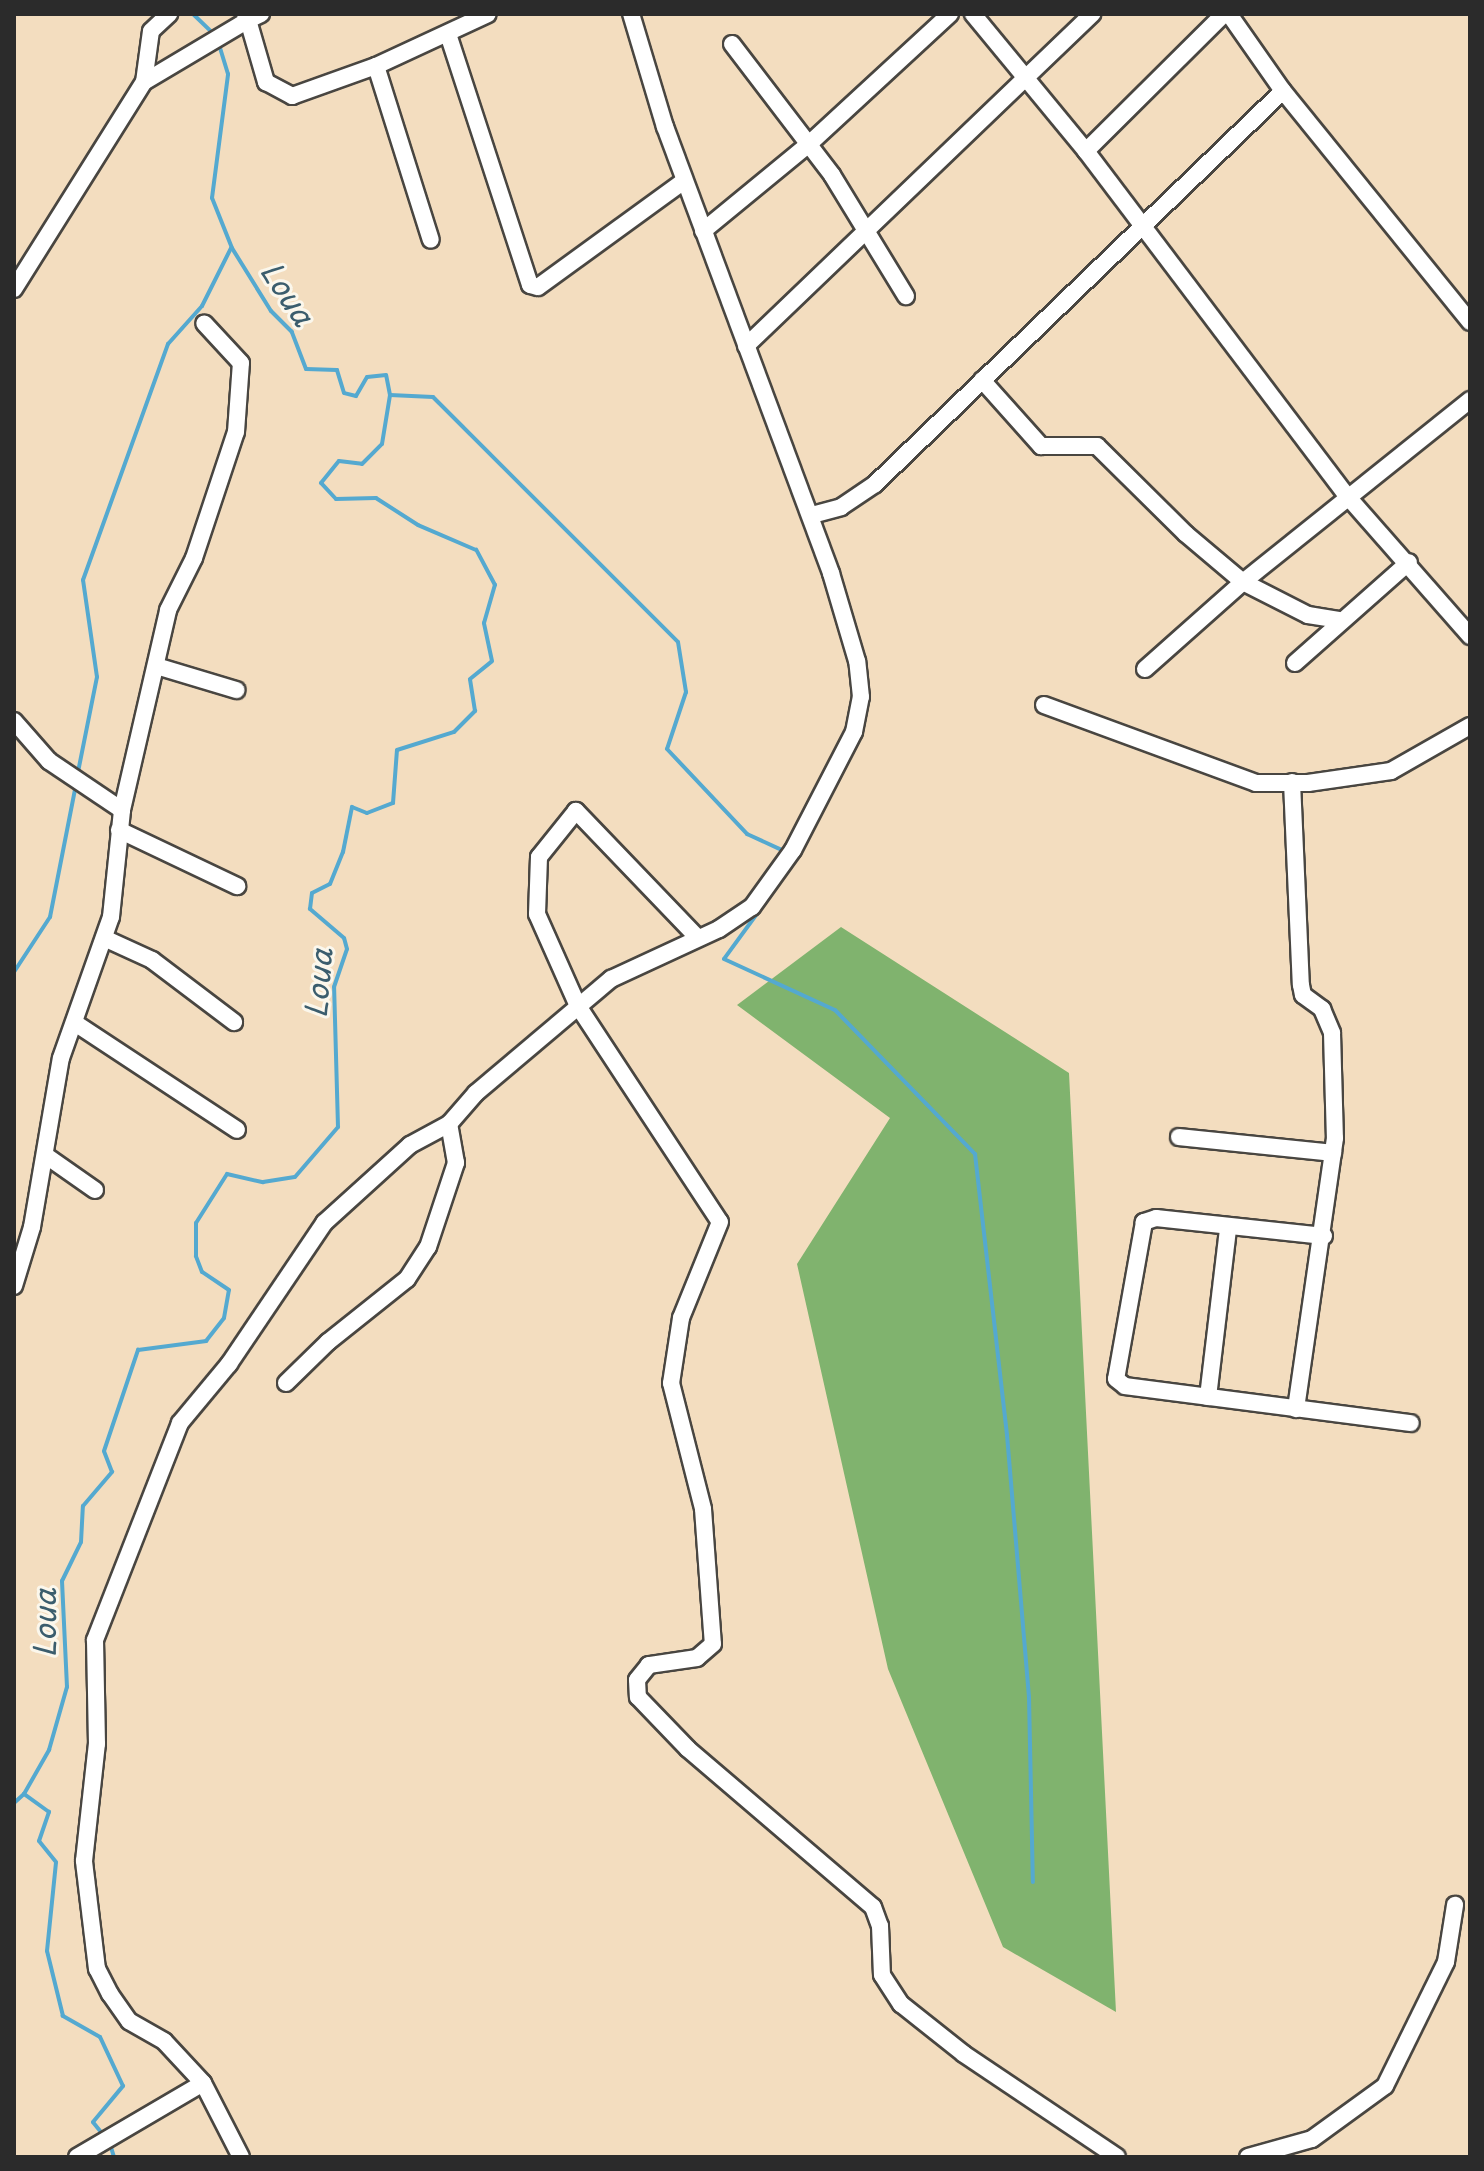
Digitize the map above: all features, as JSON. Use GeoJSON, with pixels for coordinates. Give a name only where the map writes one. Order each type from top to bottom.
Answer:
{"type":"FeatureCollection","features":[{"type":"Feature","properties":{"kind":"street"},"geometry":{"type":"LineString","coordinates":[[14,289],[144,82],[151,31],[169,14]]}},
{"type":"Feature","properties":{"kind":"street"},"geometry":{"type":"LineString","coordinates":[[144,82],[206,47],[251,16],[266,82],[278,92],[310,93],[488,14]]}},
{"type":"Feature","properties":{"kind":"street"},"geometry":{"type":"LineString","coordinates":[[241,2157],[203,2083],[164,2041],[129,2021],[97,1969],[84,1861],[97,1744],[95,1640],[112,1587],[180,1423],[199,1395],[229,1364],[324,1223],[410,1145],[449,1124],[476,1093],[611,979],[752,907],[788,857],[854,732],[861,697],[857,661],[812,515],[684,181],[631,14]]}},
{"type":"Feature","properties":{"kind":"street"},"geometry":{"type":"LineString","coordinates":[[703,231],[809,144],[950,14]]}},
{"type":"Feature","properties":{"kind":"street"},"geometry":{"type":"LineString","coordinates":[[973,14],[1086,151],[1348,497],[1409,562],[1470,636]]}},
{"type":"Feature","properties":{"kind":"street"},"geometry":{"type":"LineString","coordinates":[[746,346],[1092,14]]}},
{"type":"Feature","properties":{"kind":"street"},"geometry":{"type":"LineString","coordinates":[[1086,151],[1226,14],[1283,91],[1470,322]]}},
{"type":"Feature","properties":{"kind":"street"},"geometry":{"type":"LineString","coordinates":[[448,34],[530,285],[538,287],[684,181]]}},
{"type":"Feature","properties":{"kind":"street"},"geometry":{"type":"LineString","coordinates":[[732,44],[809,144],[906,296]]}},
{"type":"Feature","properties":{"kind":"street"},"geometry":{"type":"LineString","coordinates":[[376,66],[431,240]]}},
{"type":"Feature","properties":{"kind":"street"},"geometry":{"type":"LineString","coordinates":[[812,515],[862,495],[1144,231],[1283,91]]}},
{"type":"Feature","properties":{"kind":"street"},"geometry":{"type":"LineString","coordinates":[[14,1286],[45,1155],[61,1058],[104,938],[122,810],[168,610],[194,558],[236,432],[244,380],[241,363],[204,323]]}},
{"type":"Feature","properties":{"kind":"street"},"geometry":{"type":"LineString","coordinates":[[982,380],[1041,446],[1091,444],[1103,450],[1186,534],[1243,582],[1308,615],[1339,620]]}},
{"type":"Feature","properties":{"kind":"street"},"geometry":{"type":"LineString","coordinates":[[1145,669],[1243,582],[1470,400]]}},
{"type":"Feature","properties":{"kind":"street"},"geometry":{"type":"LineString","coordinates":[[1295,663],[1339,620],[1409,562]]}},
{"type":"Feature","properties":{"kind":"street"},"geometry":{"type":"LineString","coordinates":[[156,666],[236,690]]}},
{"type":"Feature","properties":{"kind":"street"},"geometry":{"type":"LineString","coordinates":[[1044,705],[1224,774],[1256,783],[1391,771],[1470,726]]}},
{"type":"Feature","properties":{"kind":"street"},"geometry":{"type":"LineString","coordinates":[[14,721],[49,761],[122,810]]}},
{"type":"Feature","properties":{"kind":"street"},"geometry":{"type":"LineString","coordinates":[[1292,782],[1301,985],[1303,995],[1322,1009],[1332,1033],[1333,1153],[1324,1236],[1296,1409]]}},
{"type":"Feature","properties":{"kind":"street"},"geometry":{"type":"LineString","coordinates":[[697,937],[576,811],[539,857],[534,885],[537,914],[578,1006],[720,1222],[681,1318],[671,1383],[703,1509],[713,1644],[697,1658],[649,1665],[637,1680],[638,1697],[688,1749],[873,1907],[880,1926],[882,1975],[901,2004],[964,2054],[1117,2157]]}},
{"type":"Feature","properties":{"kind":"street"},"geometry":{"type":"LineString","coordinates":[[119,830],[237,886]]}},
{"type":"Feature","properties":{"kind":"street"},"geometry":{"type":"LineString","coordinates":[[104,938],[152,960],[234,1022]]}},
{"type":"Feature","properties":{"kind":"street"},"geometry":{"type":"LineString","coordinates":[[75,1023],[237,1130]]}},
{"type":"Feature","properties":{"kind":"street"},"geometry":{"type":"LineString","coordinates":[[286,1383],[328,1342],[407,1279],[428,1247],[456,1163],[449,1124]]}},
{"type":"Feature","properties":{"kind":"street"},"geometry":{"type":"LineString","coordinates":[[1179,1137],[1333,1153]]}},
{"type":"Feature","properties":{"kind":"street"},"geometry":{"type":"LineString","coordinates":[[45,1155],[95,1190]]}},
{"type":"Feature","properties":{"kind":"street"},"geometry":{"type":"LineString","coordinates":[[1324,1236],[1228,1230],[1156,1218],[1141,1225],[1116,1375],[1125,1386],[1411,1423]]}},
{"type":"Feature","properties":{"kind":"street"},"geometry":{"type":"LineString","coordinates":[[1208,1397],[1228,1230]]}},
{"type":"Feature","properties":{"kind":"street"},"geometry":{"type":"LineString","coordinates":[[1248,2157],[1312,2139],[1385,2086],[1446,1962],[1455,1905]]}},
{"type":"Feature","properties":{"kind":"street"},"geometry":{"type":"LineString","coordinates":[[77,2157],[203,2083]]}},
{"type":"Feature","properties":{"kind":"green space"},"geometry":{"type":"Polygon","coordinates":[[[841,927],[1069,1073],[1116,2012],[1003,1947],[888,1669],[797,1264],[890,1118],[737,1005],[841,927]]]}},
{"type":"Feature","properties":{"kind":"waterway","name":"Loua"},"geometry":{"type":"LineString","coordinates":[[193,14],[214,34]]}},
{"type":"Feature","properties":{"kind":"waterway","name":"Loua"},"geometry":{"type":"LineString","coordinates":[[105,2137],[93,2122],[123,2086],[100,2037],[63,2016],[47,1951],[56,1862],[39,1841],[49,1812],[24,1794],[49,1750],[67,1687],[62,1581],[81,1542],[83,1506],[112,1472],[104,1451],[138,1350],[206,1341],[224,1318],[229,1290],[202,1272],[196,1256],[196,1223],[227,1174],[263,1182],[295,1177],[338,1127],[334,987],[347,949],[344,938],[310,909],[312,893],[330,884],[343,852],[352,807],[367,813],[393,803],[397,750],[454,732],[475,711],[470,679],[492,661],[484,623],[495,585],[476,550],[418,525],[376,498],[336,499],[321,483],[339,461],[362,464],[382,444],[390,395],[386,375],[367,377],[356,396],[344,393],[337,370],[306,369],[292,332],[271,311],[232,248],[212,198],[228,74],[218,42]]}},
{"type":"Feature","properties":{"kind":"waterway"},"geometry":{"type":"LineString","coordinates":[[78,772],[97,677],[83,580],[168,344],[202,306],[231,248]]}},
{"type":"Feature","properties":{"kind":"waterway"},"geometry":{"type":"LineString","coordinates":[[390,395],[433,397],[678,642],[686,692],[667,749],[747,834],[784,851]]}},
{"type":"Feature","properties":{"kind":"waterway"},"geometry":{"type":"LineString","coordinates":[[14,972],[50,917],[75,789]]}},
{"type":"Feature","properties":{"kind":"waterway"},"geometry":{"type":"LineString","coordinates":[[759,911],[724,959],[835,1010],[975,1154],[1007,1435],[1029,1697],[1033,1882]]}},
{"type":"Feature","properties":{"kind":"waterway"},"geometry":{"type":"LineString","coordinates":[[14,1803],[24,1794]]}},
{"type":"Feature","properties":{"kind":"waterway","name":"Loua"},"geometry":{"type":"LineString","coordinates":[[110,2144],[114,2157]]}}]}
